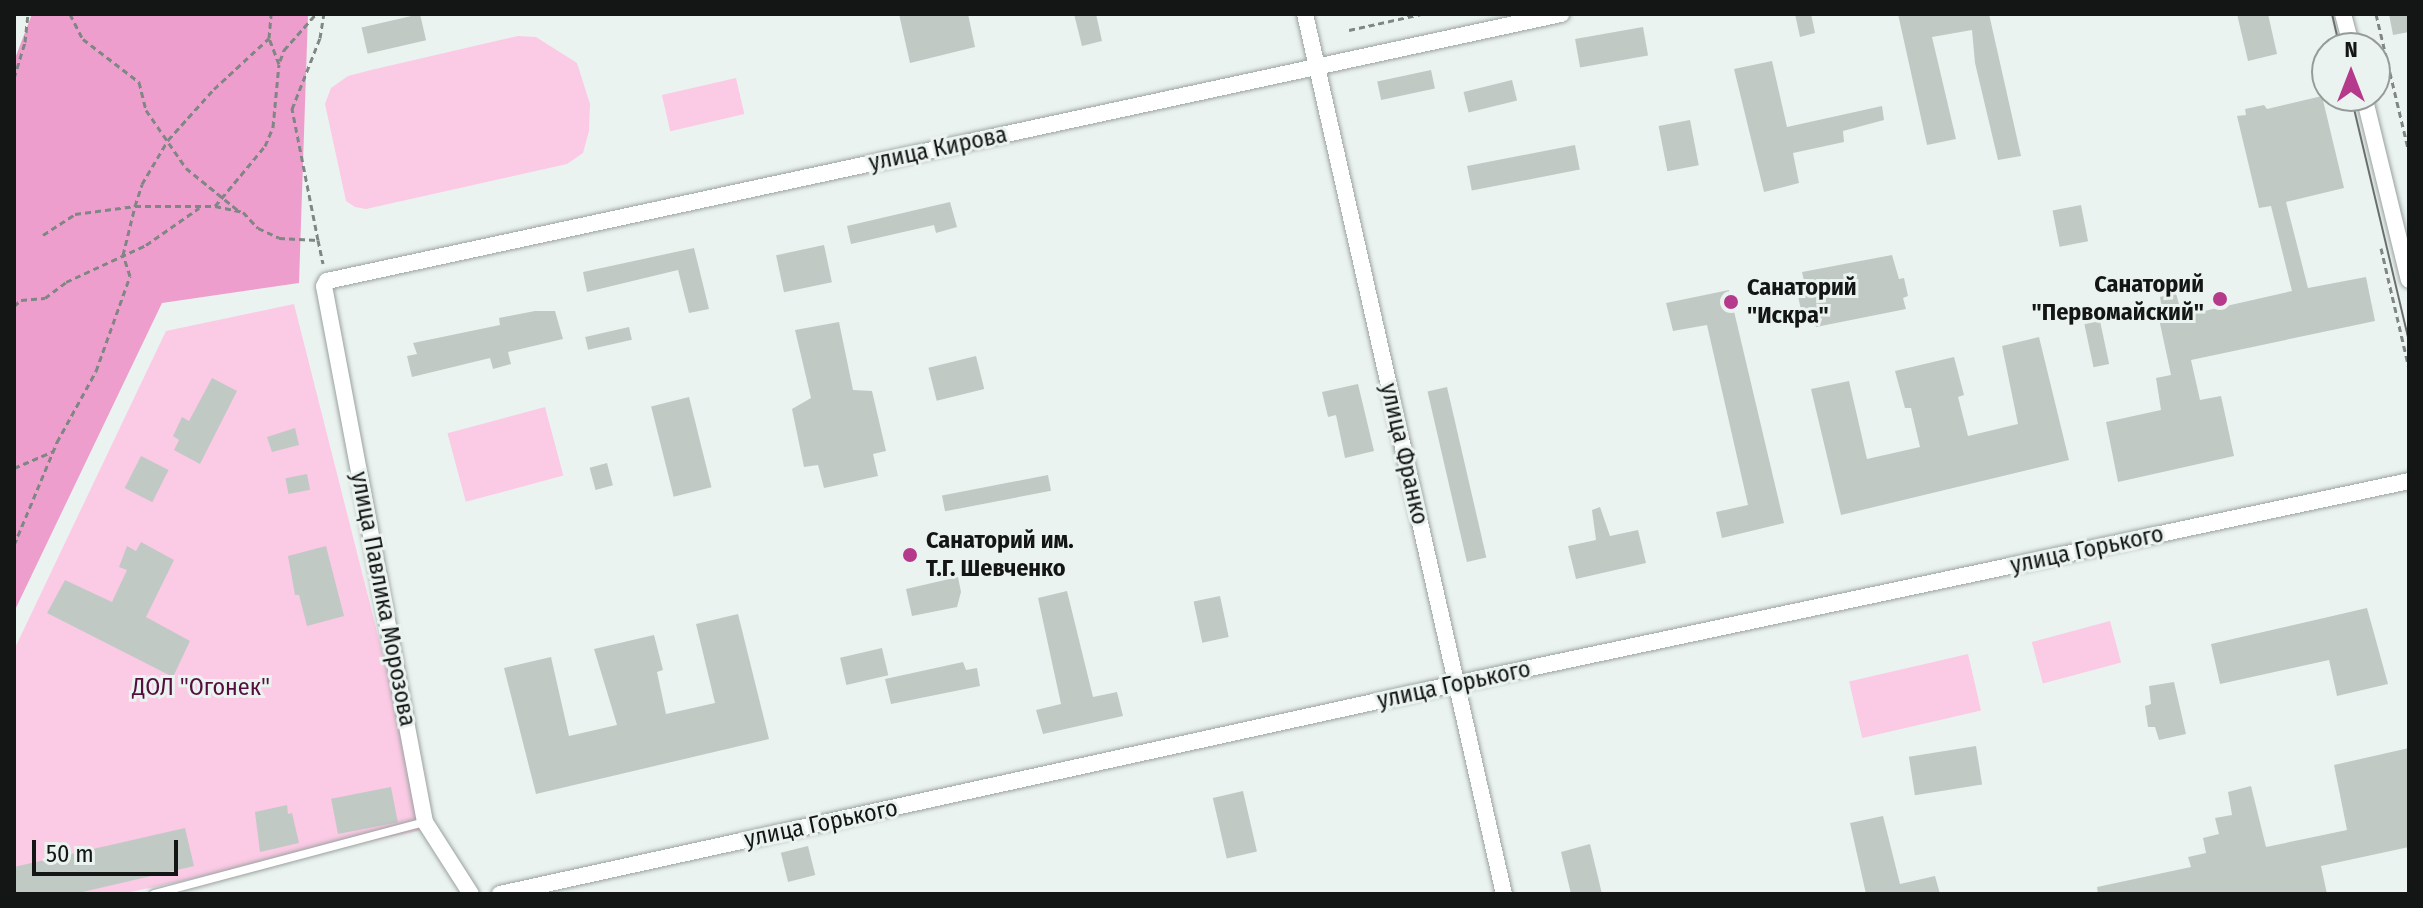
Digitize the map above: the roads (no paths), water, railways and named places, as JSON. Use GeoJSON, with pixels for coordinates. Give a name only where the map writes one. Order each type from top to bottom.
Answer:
{"type":"FeatureCollection","features":[{"type":"Feature","properties":{"kind":"street","name":"улица Франко"},"geometry":{"type":"LineString","coordinates":[[1305,14],[1504,894]]}},
{"type":"Feature","properties":{"kind":"street","name":"улица Кирова"},"geometry":{"type":"LineString","coordinates":[[326,287],[1561,14]]}},
{"type":"Feature","properties":{"kind":"street"},"geometry":{"type":"LineString","coordinates":[[2368,112],[2409,280]]}},
{"type":"Feature","properties":{"kind":"street","name":"улица Павлика Морозова"},"geometry":{"type":"LineString","coordinates":[[326,287],[425,822],[471,894]]}},
{"type":"Feature","properties":{"kind":"street","name":"улица Горького"},"geometry":{"type":"LineString","coordinates":[[500,894],[1455,684],[2409,481]]}},
{"type":"Feature","properties":{"kind":"lane"},"geometry":{"type":"LineString","coordinates":[[154,894],[425,822]]}},
{"type":"Feature","properties":{"kind":"tram line"},"geometry":{"type":"LineString","coordinates":[[2332,14],[2336,32]]}},
{"type":"Feature","properties":{"kind":"tram line"},"geometry":{"type":"LineString","coordinates":[[2355,112],[2409,342]]}},
{"type":"Feature","properties":{"kind":"place","name":"Санаторий \"Первомайский\""},"geometry":{"type":"Point","coordinates":[2220,299]}},
{"type":"Feature","properties":{"kind":"place","name":"Санаторий \"Искра\""},"geometry":{"type":"Point","coordinates":[1731,302]}},
{"type":"Feature","properties":{"kind":"place","name":"Санаторий им. Т.Г. Шевченко"},"geometry":{"type":"Point","coordinates":[910,555]}},
{"type":"Feature","properties":{"kind":"park label","name":"ДОЛ \"Огонек\""},"geometry":{"type":"Point","coordinates":[201,688]}}]}
